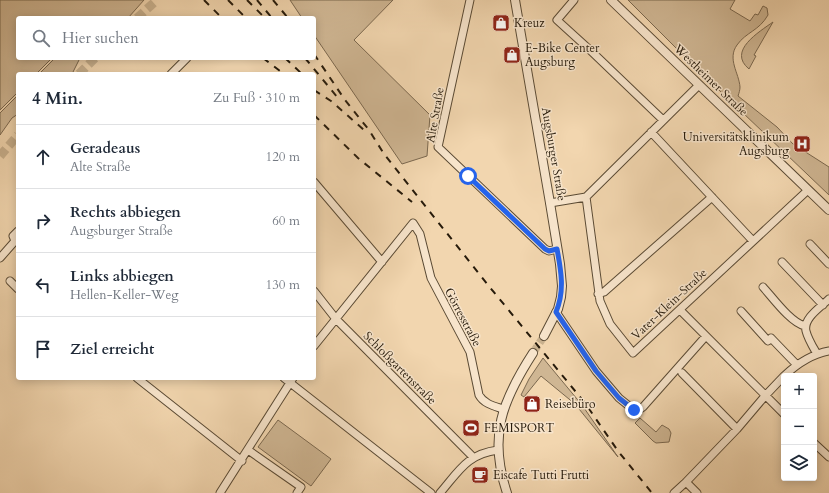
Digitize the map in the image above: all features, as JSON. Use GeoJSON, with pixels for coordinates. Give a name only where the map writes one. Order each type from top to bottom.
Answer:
{"type":"FeatureCollection","features":[{"type":"Feature","properties":{"kind":"street","name":"Alte Straße"},"geometry":{"type":"LineString","coordinates":[[470,0],[438,147],[545,249],[549,251],[557,249]]}},
{"type":"Feature","properties":{"kind":"street","name":"Augsburger Straße"},"geometry":{"type":"LineString","coordinates":[[515,0],[550,204],[562,286],[559,316],[544,336]]}},
{"type":"Feature","properties":{"kind":"street"},"geometry":{"type":"LineString","coordinates":[[574,0],[557,20],[596,55],[662,120]]}},
{"type":"Feature","properties":{"kind":"street","name":"Westheimer Straße"},"geometry":{"type":"LineString","coordinates":[[611,0],[829,210]]}},
{"type":"Feature","properties":{"kind":"street"},"geometry":{"type":"LineString","coordinates":[[173,72],[185,60]]}},
{"type":"Feature","properties":{"kind":"street"},"geometry":{"type":"LineString","coordinates":[[550,204],[586,197],[699,85]]}},
{"type":"Feature","properties":{"kind":"street"},"geometry":{"type":"LineString","coordinates":[[651,132],[753,241]]}},
{"type":"Feature","properties":{"kind":"street"},"geometry":{"type":"LineString","coordinates":[[316,184],[382,262],[316,344]]}},
{"type":"Feature","properties":{"kind":"street","name":"Vater-Klein-Straße"},"geometry":{"type":"LineString","coordinates":[[586,197],[598,294],[607,318],[633,353],[808,190]]}},
{"type":"Feature","properties":{"kind":"street"},"geometry":{"type":"LineString","coordinates":[[598,294],[604,292],[712,198]]}},
{"type":"Feature","properties":{"kind":"street","name":"Görresstraße"},"geometry":{"type":"LineString","coordinates":[[382,262],[414,223],[420,234],[431,278],[470,352],[479,395],[482,400],[487,403],[503,409]]}},
{"type":"Feature","properties":{"kind":"street"},"geometry":{"type":"LineString","coordinates":[[16,233],[13,236],[16,241]]}},
{"type":"Feature","properties":{"kind":"street"},"geometry":{"type":"LineString","coordinates":[[0,258],[16,244]]}},
{"type":"Feature","properties":{"kind":"street"},"geometry":{"type":"LineString","coordinates":[[810,244],[829,264]]}},
{"type":"Feature","properties":{"kind":"street"},"geometry":{"type":"LineString","coordinates":[[782,262],[823,305]]}},
{"type":"Feature","properties":{"kind":"street"},"geometry":{"type":"LineString","coordinates":[[10,281],[16,287]]}},
{"type":"Feature","properties":{"kind":"street"},"geometry":{"type":"LineString","coordinates":[[763,287],[794,320],[806,326]]}},
{"type":"Feature","properties":{"kind":"street","name":"Schloßgartenstraße"},"geometry":{"type":"LineString","coordinates":[[316,294],[336,319],[473,457]]}},
{"type":"Feature","properties":{"kind":"street"},"geometry":{"type":"LineString","coordinates":[[817,354],[807,334],[806,326],[811,316],[829,299]]}},
{"type":"Feature","properties":{"kind":"street"},"geometry":{"type":"LineString","coordinates":[[680,310],[781,411]]}},
{"type":"Feature","properties":{"kind":"street"},"geometry":{"type":"LineString","coordinates":[[741,311],[768,341],[771,338],[797,366]]}},
{"type":"Feature","properties":{"kind":"street"},"geometry":{"type":"LineString","coordinates":[[559,316],[600,375],[619,398],[630,408],[636,410],[643,407],[706,336]]}},
{"type":"Feature","properties":{"kind":"street"},"geometry":{"type":"LineString","coordinates":[[788,373],[817,354],[829,351]]}},
{"type":"Feature","properties":{"kind":"street"},"geometry":{"type":"LineString","coordinates":[[507,493],[500,471],[498,429],[503,409],[511,390],[533,353]]}},
{"type":"Feature","properties":{"kind":"street"},"geometry":{"type":"LineString","coordinates":[[682,373],[737,429]]}},
{"type":"Feature","properties":{"kind":"street"},"geometry":{"type":"LineString","coordinates":[[674,493],[737,429],[781,379]]}},
{"type":"Feature","properties":{"kind":"street"},"geometry":{"type":"LineString","coordinates":[[140,380],[242,461]]}},
{"type":"Feature","properties":{"kind":"street"},"geometry":{"type":"LineString","coordinates":[[220,493],[242,461],[289,380],[431,493]]}},
{"type":"Feature","properties":{"kind":"street"},"geometry":{"type":"LineString","coordinates":[[816,445],[829,457]]}},
{"type":"Feature","properties":{"kind":"street"},"geometry":{"type":"LineString","coordinates":[[248,450],[301,487],[297,493]]}},
{"type":"Feature","properties":{"kind":"street"},"geometry":{"type":"LineString","coordinates":[[440,493],[463,465],[473,457],[485,452],[498,450]]}},
{"type":"Feature","properties":{"kind":"street"},"geometry":{"type":"LineString","coordinates":[[686,482],[697,493]]}},
{"type":"Feature","properties":{"kind":"shaded area"},"geometry":{"type":"Polygon","coordinates":[[[0,0],[144,0],[130,16],[16,16],[16,60],[50,60],[38,72],[16,72],[16,94],[0,110],[0,0]]]}},
{"type":"Feature","properties":{"kind":"shaded area"},"geometry":{"type":"Polygon","coordinates":[[[290,0],[393,0],[354,40],[430,115],[427,156],[402,164],[316,38],[316,16],[301,16],[290,0]]]}},
{"type":"Feature","properties":{"kind":"shaded area"},"geometry":{"type":"Polygon","coordinates":[[[628,0],[735,0],[730,9],[750,21],[755,14],[758,15],[763,6],[767,8],[768,15],[761,25],[744,37],[734,50],[733,61],[740,87],[738,96],[777,127],[793,144],[829,167],[829,195],[700,72],[628,0]]]}},
{"type":"Feature","properties":{"kind":"shaded area"},"geometry":{"type":"Polygon","coordinates":[[[773,22],[754,55],[756,56],[749,69],[743,62],[743,49],[753,37],[773,22]]]}},
{"type":"Feature","properties":{"kind":"shaded area"},"geometry":{"type":"Polygon","coordinates":[[[53,60],[79,60],[73,72],[41,72],[53,60]]]}},
{"type":"Feature","properties":{"kind":"shaded area"},"geometry":{"type":"Polygon","coordinates":[[[16,97],[16,115],[12,118],[0,135],[0,113],[16,97]]]}},
{"type":"Feature","properties":{"kind":"shaded area"},"geometry":{"type":"Polygon","coordinates":[[[543,358],[582,405],[618,457],[575,404],[541,376],[524,397],[521,395],[529,379],[543,358]]]}},
{"type":"Feature","properties":{"kind":"shaded area"},"geometry":{"type":"Polygon","coordinates":[[[640,418],[656,432],[662,425],[669,429],[671,433],[669,442],[656,443],[653,441],[635,423],[640,418]]]}},
{"type":"Feature","properties":{"kind":"shaded area"},"geometry":{"type":"Polygon","coordinates":[[[278,420],[331,459],[311,486],[258,447],[278,420]]]}},
{"type":"Feature","properties":{"kind":"tunnel"},"geometry":{"type":"LineString","coordinates":[[139,16],[157,0]]}},
{"type":"Feature","properties":{"kind":"tunnel"},"geometry":{"type":"LineString","coordinates":[[81,72],[93,60]]}},
{"type":"Feature","properties":{"kind":"tunnel"},"geometry":{"type":"LineString","coordinates":[[0,156],[16,137]]}},
{"type":"Feature","properties":{"kind":"tunnel"},"geometry":{"type":"LineString","coordinates":[[533,353],[544,336]]}},
{"type":"Feature","properties":{"kind":"railway"},"geometry":{"type":"LineString","coordinates":[[204,0],[220,16]]}},
{"type":"Feature","properties":{"kind":"railway"},"geometry":{"type":"LineString","coordinates":[[228,0],[244,16]]}},
{"type":"Feature","properties":{"kind":"railway"},"geometry":{"type":"LineString","coordinates":[[247,0],[263,16]]}},
{"type":"Feature","properties":{"kind":"railway"},"geometry":{"type":"LineString","coordinates":[[257,0],[270,16]]}},
{"type":"Feature","properties":{"kind":"railway"},"geometry":{"type":"LineString","coordinates":[[273,0],[286,16]]}},
{"type":"Feature","properties":{"kind":"railway"},"geometry":{"type":"LineString","coordinates":[[316,57],[345,100],[369,130],[384,154],[488,285],[585,403],[618,451],[652,493]]}},
{"type":"Feature","properties":{"kind":"railway"},"geometry":{"type":"LineString","coordinates":[[266,60],[281,72]]}},
{"type":"Feature","properties":{"kind":"railway"},"geometry":{"type":"LineString","coordinates":[[287,60],[300,72]]}},
{"type":"Feature","properties":{"kind":"railway"},"geometry":{"type":"LineString","coordinates":[[307,60],[338,98]]}},
{"type":"Feature","properties":{"kind":"railway"},"geometry":{"type":"LineString","coordinates":[[316,91],[331,101],[364,130]]}},
{"type":"Feature","properties":{"kind":"railway"},"geometry":{"type":"LineString","coordinates":[[316,117],[358,158],[412,202]]}},
{"type":"Feature","properties":{"kind":"place","name":"Kreuz"},"geometry":{"type":"Point","coordinates":[501,23]}},
{"type":"Feature","properties":{"kind":"place","name":"E-Bike Center Augsburg"},"geometry":{"type":"Point","coordinates":[512,55]}},
{"type":"Feature","properties":{"kind":"place","name":"Universitätsklinikum Augsburg"},"geometry":{"type":"Point","coordinates":[802,144]}},
{"type":"Feature","properties":{"kind":"place","name":"Reisebüro"},"geometry":{"type":"Point","coordinates":[532,404]}},
{"type":"Feature","properties":{"kind":"place","name":"FEMISPORT"},"geometry":{"type":"Point","coordinates":[471,428]}},
{"type":"Feature","properties":{"kind":"place","name":"Eiscafe Tutti Frutti"},"geometry":{"type":"Point","coordinates":[480,475]}},
{"type":"Feature","properties":{"kind":"route"},"geometry":{"type":"LineString","coordinates":[[468,176],[545,249],[549,251],[557,249],[562,286],[560,303],[556,312],[596,371],[619,398],[634,410]]}}]}
